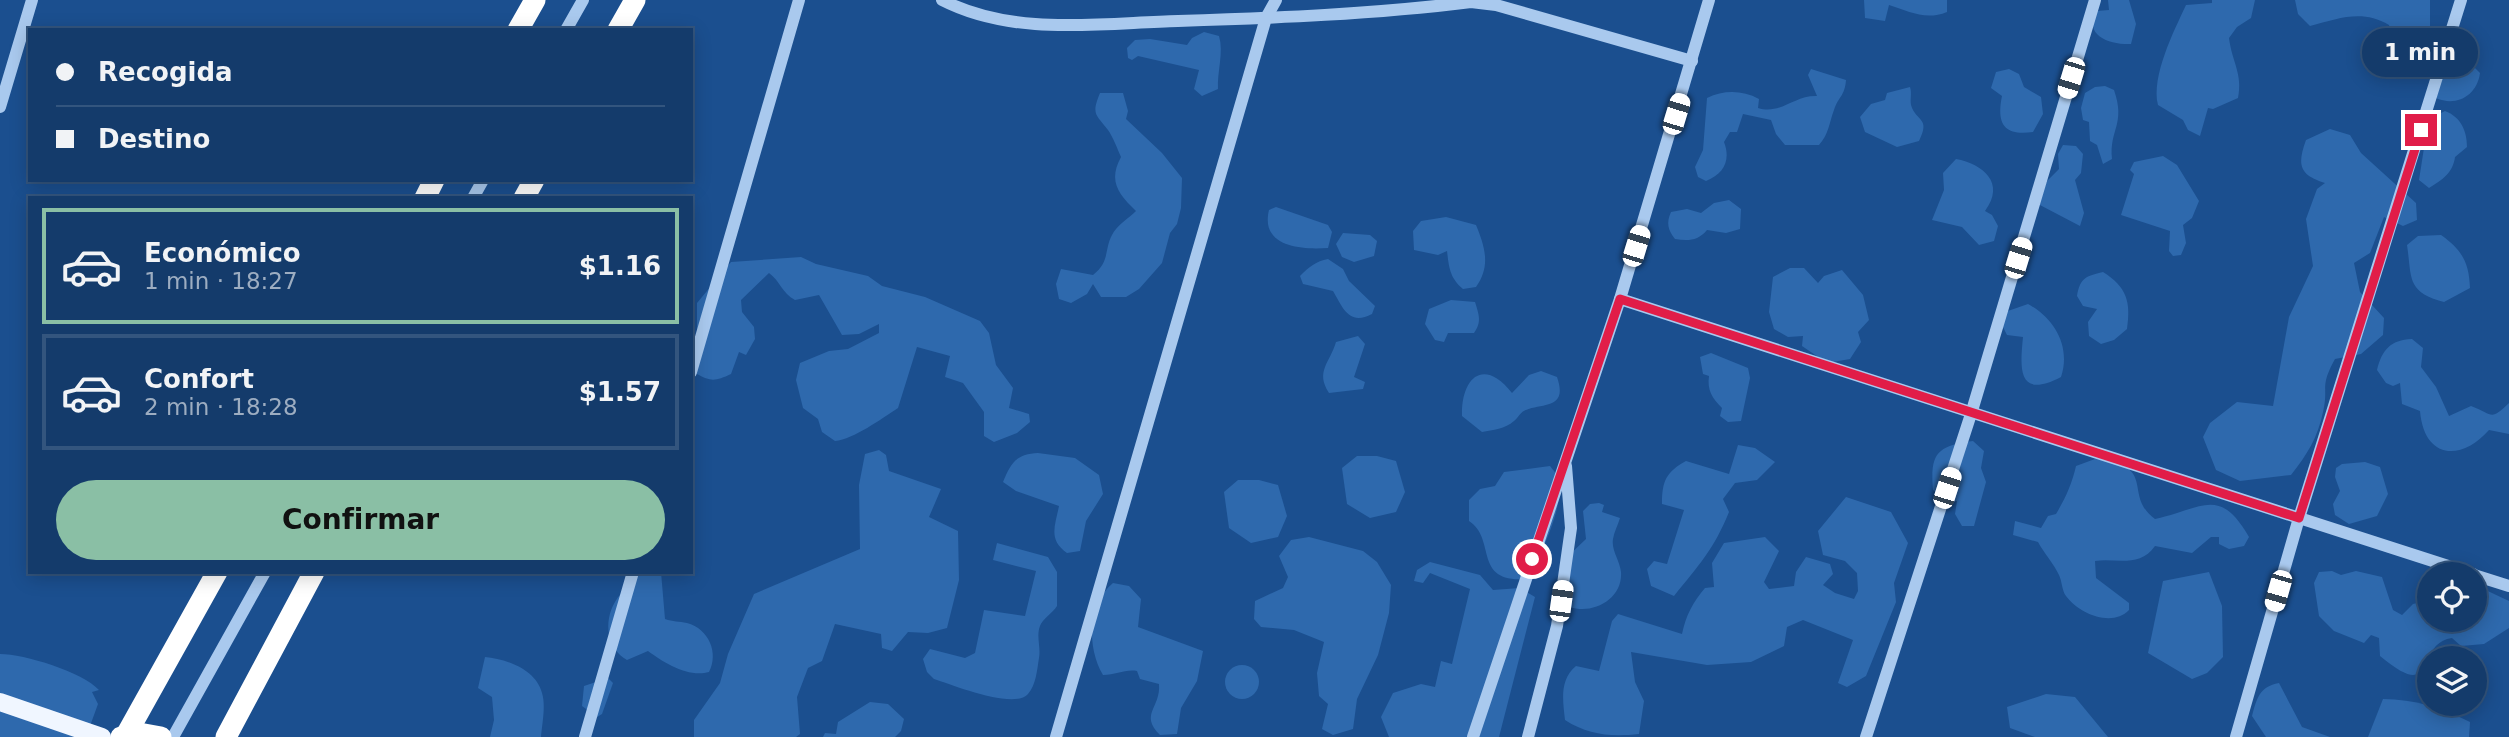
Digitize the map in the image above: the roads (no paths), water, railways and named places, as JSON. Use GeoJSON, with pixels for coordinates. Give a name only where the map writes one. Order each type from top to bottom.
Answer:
{"type":"FeatureCollection","features":[{"type":"Feature","properties":{"kind":"highway"},"geometry":{"type":"LineString","coordinates":[[519,28],[535,0]]}},
{"type":"Feature","properties":{"kind":"highway"},"geometry":{"type":"LineString","coordinates":[[619,28],[635,0]]}},
{"type":"Feature","properties":{"kind":"highway"},"geometry":{"type":"LineString","coordinates":[[124,736],[215,574]]}},
{"type":"Feature","properties":{"kind":"highway"},"geometry":{"type":"LineString","coordinates":[[226,737],[313,574]]}},
{"type":"Feature","properties":{"kind":"highway"},"geometry":{"type":"LineString","coordinates":[[124,736],[139,733],[161,737]]}},
{"type":"Feature","properties":{"kind":"main road"},"geometry":{"type":"LineString","coordinates":[[0,702],[102,737]]}},
{"type":"Feature","properties":{"kind":"street"},"geometry":{"type":"LineString","coordinates":[[0,107],[32,0]]}},
{"type":"Feature","properties":{"kind":"street"},"geometry":{"type":"LineString","coordinates":[[567,28],[583,0]]}},
{"type":"Feature","properties":{"kind":"street"},"geometry":{"type":"LineString","coordinates":[[693,365],[799,0]]}},
{"type":"Feature","properties":{"kind":"street"},"geometry":{"type":"LineString","coordinates":[[942,0],[989,18],[1039,25],[1266,18],[1471,2],[1496,5],[1692,61]]}},
{"type":"Feature","properties":{"kind":"street"},"geometry":{"type":"LineString","coordinates":[[1056,737],[1266,18],[1276,0]]}},
{"type":"Feature","properties":{"kind":"street"},"geometry":{"type":"LineString","coordinates":[[1473,737],[1620,299],[1709,0]]}},
{"type":"Feature","properties":{"kind":"street"},"geometry":{"type":"LineString","coordinates":[[1866,737],[1971,414],[2095,0]]}},
{"type":"Feature","properties":{"kind":"street"},"geometry":{"type":"LineString","coordinates":[[2236,737],[2299,518],[2461,0]]}},
{"type":"Feature","properties":{"kind":"street"},"geometry":{"type":"LineString","coordinates":[[1620,299],[2436,562]]}},
{"type":"Feature","properties":{"kind":"street"},"geometry":{"type":"LineString","coordinates":[[1528,737],[1557,626],[1571,528],[1565,458]]}},
{"type":"Feature","properties":{"kind":"street"},"geometry":{"type":"LineString","coordinates":[[173,737],[264,574]]}},
{"type":"Feature","properties":{"kind":"street"},"geometry":{"type":"LineString","coordinates":[[585,737],[632,574]]}},
{"type":"Feature","properties":{"kind":"street"},"geometry":{"type":"LineString","coordinates":[[2487,578],[2509,586]]}}]}
